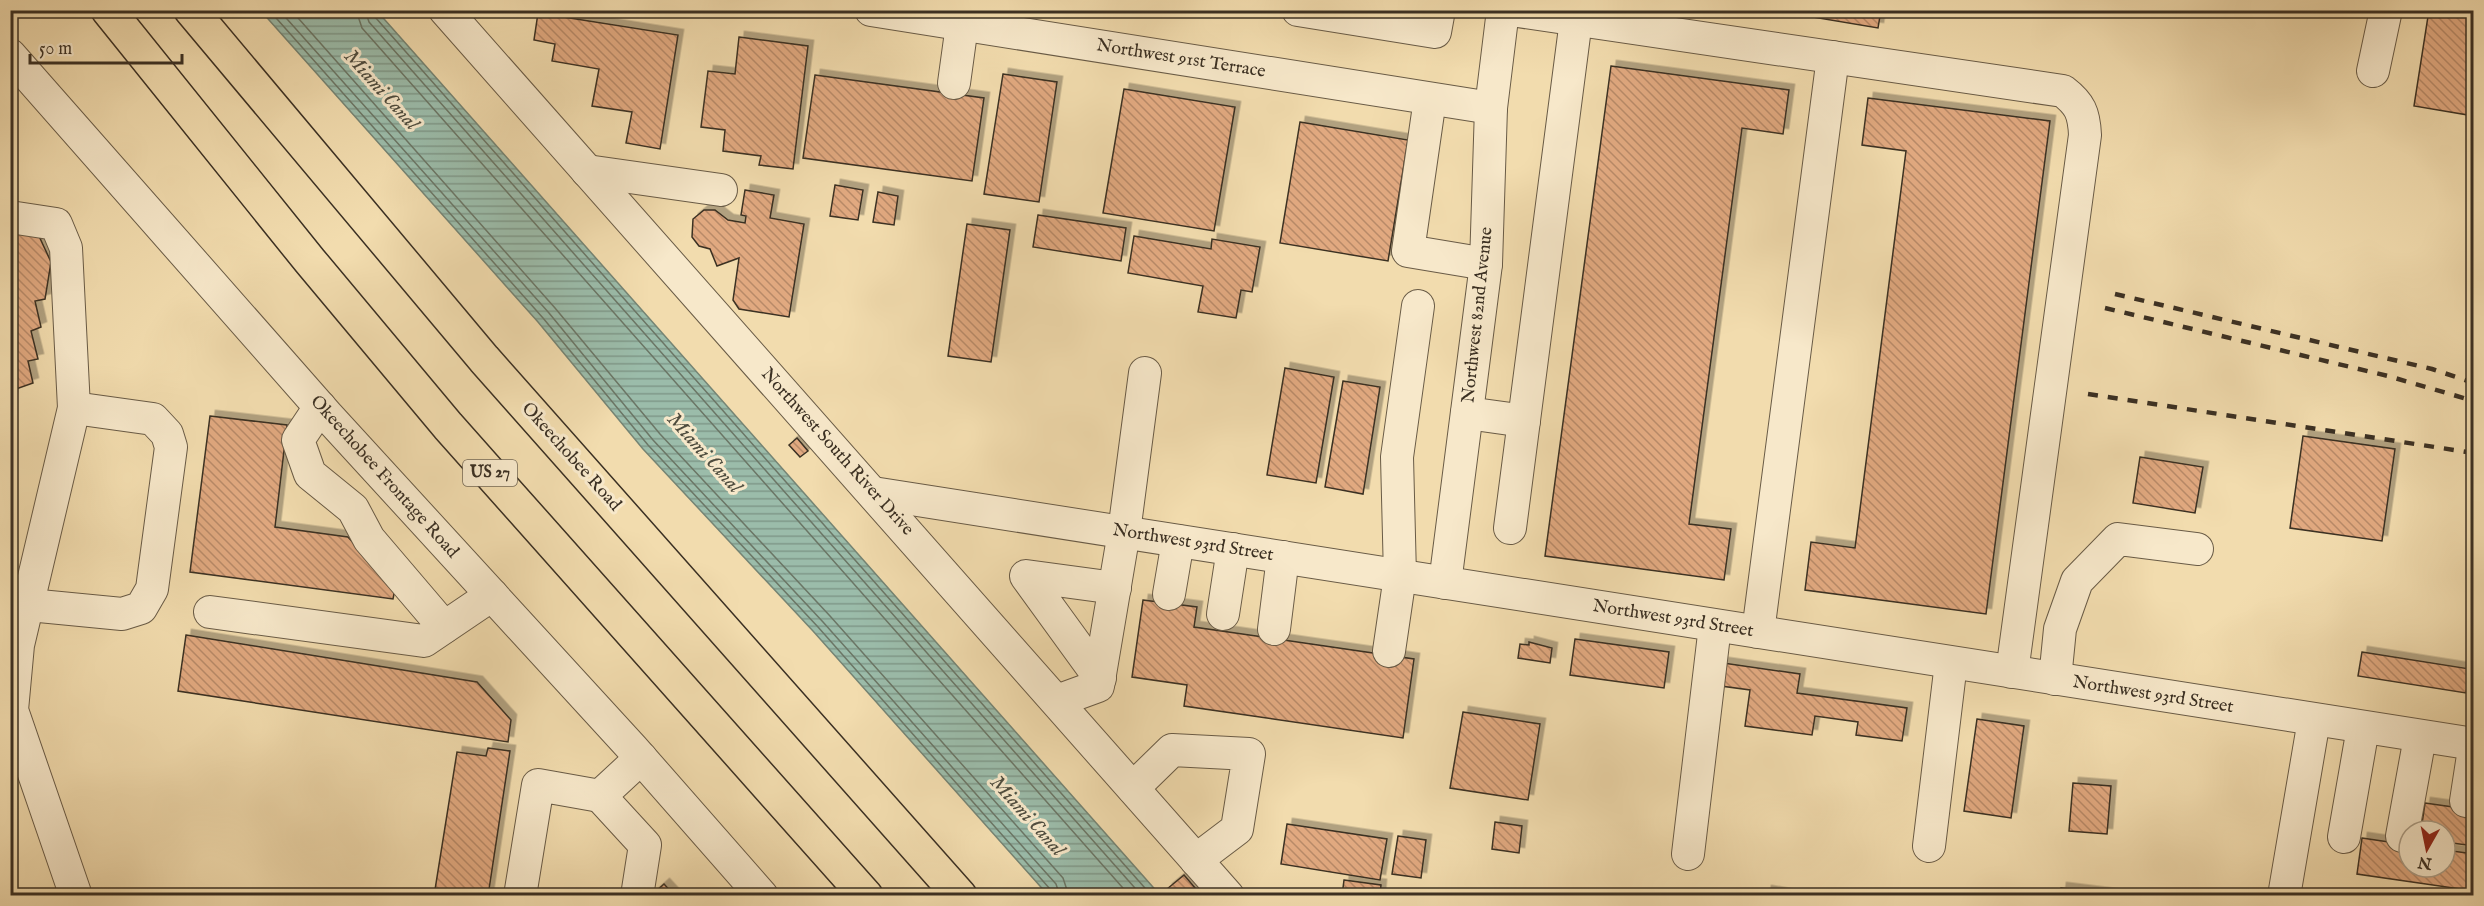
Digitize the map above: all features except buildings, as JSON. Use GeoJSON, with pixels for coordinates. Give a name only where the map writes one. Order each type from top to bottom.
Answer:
{"type":"FeatureCollection","features":[{"type":"Feature","properties":{"kind":"highway","name":"US 27"},"geometry":{"type":"LineString","coordinates":[[110,10],[310,261],[448,426],[866,896]]}},
{"type":"Feature","properties":{"kind":"highway","name":"Okeechobee Road"},"geometry":{"type":"LineString","coordinates":[[191,10],[484,359],[960,896]]}},
{"type":"Feature","properties":{"kind":"highway"},"geometry":{"type":"LineString","coordinates":[[908,839],[951,896]]}},
{"type":"Feature","properties":{"kind":"street","name":"Northwest South River Drive"},"geometry":{"type":"LineString","coordinates":[[445,10],[1228,896]]}},
{"type":"Feature","properties":{"kind":"street","name":"Northwest 91st Terrace"},"geometry":{"type":"LineString","coordinates":[[871,10],[1491,108]]}},
{"type":"Feature","properties":{"kind":"street"},"geometry":{"type":"LineString","coordinates":[[1298,10],[1434,32],[1439,10]]}},
{"type":"Feature","properties":{"kind":"street","name":"Northwest 82nd Avenue"},"geometry":{"type":"LineString","coordinates":[[1445,583],[1486,264],[1491,108],[1503,10]]}},
{"type":"Feature","properties":{"kind":"street"},"geometry":{"type":"LineString","coordinates":[[1511,10],[2063,91],[2077,101],[2084,116],[2083,146],[2012,672]]}},
{"type":"Feature","properties":{"kind":"street"},"geometry":{"type":"LineString","coordinates":[[2373,71],[2386,10]]}},
{"type":"Feature","properties":{"kind":"street"},"geometry":{"type":"LineString","coordinates":[[1510,528],[1576,20]]}},
{"type":"Feature","properties":{"kind":"street"},"geometry":{"type":"LineString","coordinates":[[954,83],[962,25]]}},
{"type":"Feature","properties":{"kind":"street","name":"Okeechobee Frontage Road"},"geometry":{"type":"LineString","coordinates":[[10,55],[320,407],[641,758],[762,896]]}},
{"type":"Feature","properties":{"kind":"street"},"geometry":{"type":"LineString","coordinates":[[1758,632],[1833,57]]}},
{"type":"Feature","properties":{"kind":"street"},"geometry":{"type":"LineString","coordinates":[[1430,99],[1408,251],[1486,264]]}},
{"type":"Feature","properties":{"kind":"street"},"geometry":{"type":"LineString","coordinates":[[587,171],[722,190]]}},
{"type":"Feature","properties":{"kind":"street"},"geometry":{"type":"LineString","coordinates":[[10,217],[56,224],[66,248],[74,408],[18,645],[12,710],[76,896]]}},
{"type":"Feature","properties":{"kind":"street"},"geometry":{"type":"LineString","coordinates":[[1389,651],[1400,576],[1396,457],[1418,306]]}},
{"type":"Feature","properties":{"kind":"street"},"geometry":{"type":"LineString","coordinates":[[1057,701],[1098,686],[1124,532],[1145,373]]}},
{"type":"Feature","properties":{"kind":"street"},"geometry":{"type":"LineString","coordinates":[[320,407],[298,440],[310,474],[353,509],[369,539],[444,627]]}},
{"type":"Feature","properties":{"kind":"street"},"geometry":{"type":"LineString","coordinates":[[29,605],[122,614],[141,608],[152,589],[171,447],[167,434],[153,419],[74,408]]}},
{"type":"Feature","properties":{"kind":"street"},"geometry":{"type":"LineString","coordinates":[[1467,413],[1524,421]]}},
{"type":"Feature","properties":{"kind":"street"},"geometry":{"type":"LineString","coordinates":[[353,509],[381,474]]}},
{"type":"Feature","properties":{"kind":"street","name":"Northwest 93rd Street"},"geometry":{"type":"LineString","coordinates":[[873,493],[2474,744]]}},
{"type":"Feature","properties":{"kind":"street"},"geometry":{"type":"LineString","coordinates":[[2055,679],[2060,629],[2078,581],[2118,539],[2197,549]]}},
{"type":"Feature","properties":{"kind":"street"},"geometry":{"type":"LineString","coordinates":[[1169,594],[1178,541]]}},
{"type":"Feature","properties":{"kind":"street"},"geometry":{"type":"LineString","coordinates":[[1223,614],[1233,549]]}},
{"type":"Feature","properties":{"kind":"street"},"geometry":{"type":"LineString","coordinates":[[1274,629],[1283,557]]}},
{"type":"Feature","properties":{"kind":"street"},"geometry":{"type":"LineString","coordinates":[[1100,678],[1026,576],[1115,588]]}},
{"type":"Feature","properties":{"kind":"street"},"geometry":{"type":"LineString","coordinates":[[210,612],[424,641],[492,595]]}},
{"type":"Feature","properties":{"kind":"street"},"geometry":{"type":"LineString","coordinates":[[1688,854],[1714,626]]}},
{"type":"Feature","properties":{"kind":"street"},"geometry":{"type":"LineString","coordinates":[[1929,846],[1951,663]]}},
{"type":"Feature","properties":{"kind":"street"},"geometry":{"type":"LineString","coordinates":[[2284,896],[2314,720]]}},
{"type":"Feature","properties":{"kind":"street"},"geometry":{"type":"LineString","coordinates":[[2344,837],[2363,728]]}},
{"type":"Feature","properties":{"kind":"street"},"geometry":{"type":"LineString","coordinates":[[2405,819],[2420,737]]}},
{"type":"Feature","properties":{"kind":"street"},"geometry":{"type":"LineString","coordinates":[[2466,801],[2474,749]]}},
{"type":"Feature","properties":{"kind":"street"},"geometry":{"type":"LineString","coordinates":[[1133,788],[1172,750],[1249,754],[1237,829],[1196,860]]}},
{"type":"Feature","properties":{"kind":"street"},"geometry":{"type":"LineString","coordinates":[[600,796],[641,758]]}},
{"type":"Feature","properties":{"kind":"street"},"geometry":{"type":"LineString","coordinates":[[520,896],[538,785],[600,796],[645,845],[637,896]]}},
{"type":"Feature","properties":{"kind":"water","name":"Miami Canal"},"geometry":{"type":"Polygon","coordinates":[[[261,11],[377,11],[1160,895],[1048,895],[813,631],[643,449],[538,322],[261,11]]]}},
{"type":"Feature","properties":{"kind":"railway"},"geometry":{"type":"LineString","coordinates":[[2115,294],[2432,369],[2474,383]]}},
{"type":"Feature","properties":{"kind":"railway"},"geometry":{"type":"LineString","coordinates":[[2105,308],[2388,376],[2474,401]]}},
{"type":"Feature","properties":{"kind":"railway"},"geometry":{"type":"LineString","coordinates":[[2088,394],[2474,453]]}}]}
